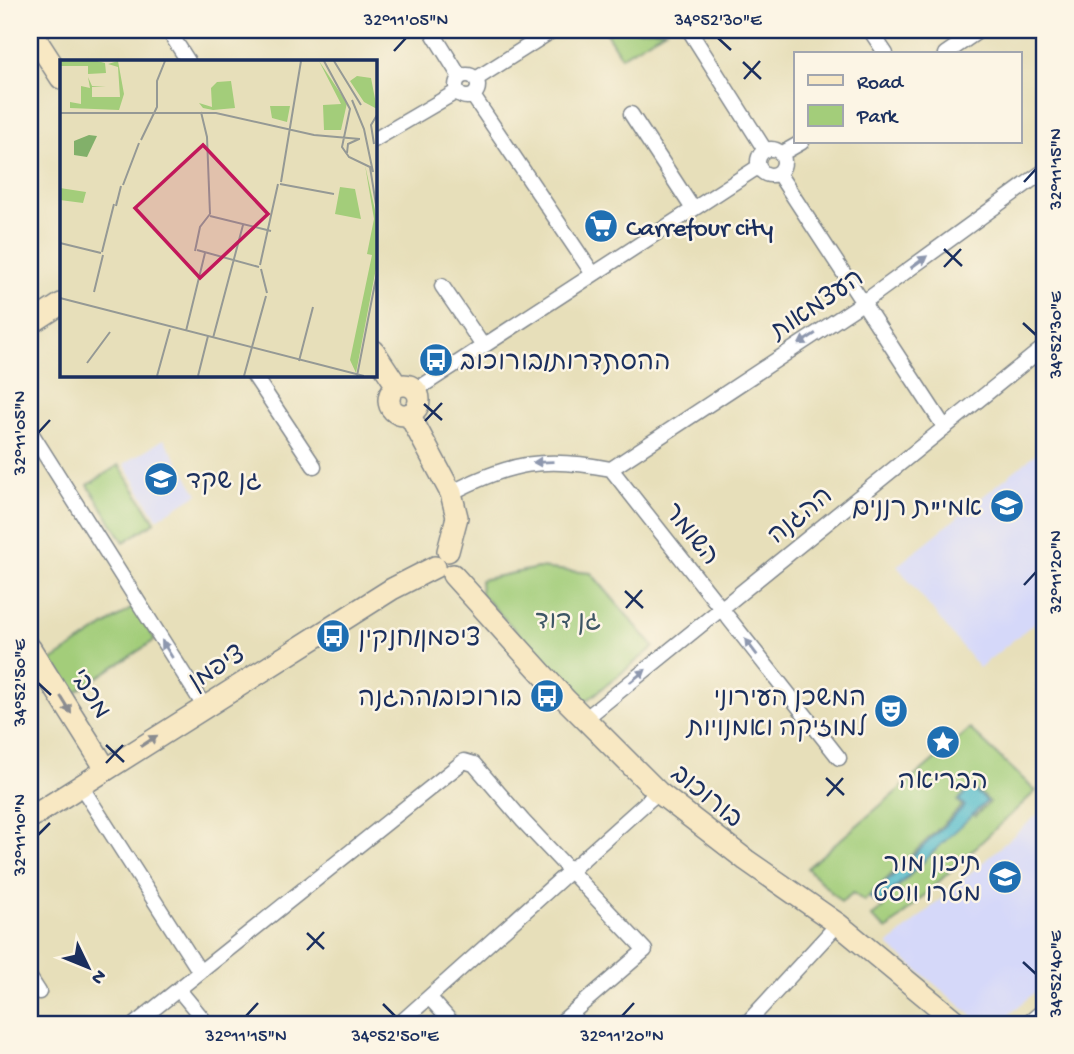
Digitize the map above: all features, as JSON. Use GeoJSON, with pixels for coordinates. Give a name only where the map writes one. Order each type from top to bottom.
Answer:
{"type":"FeatureCollection","features":[{"type":"Feature","properties":{"kind":"street"},"geometry":{"type":"LineString","coordinates":[[30,30],[60,76]]}},
{"type":"Feature","properties":{"kind":"street"},"geometry":{"type":"LineString","coordinates":[[168,30],[187,60]]}},
{"type":"Feature","properties":{"kind":"street"},"geometry":{"type":"LineString","coordinates":[[430,30],[460,77]]}},
{"type":"Feature","properties":{"kind":"street"},"geometry":{"type":"LineString","coordinates":[[476,79],[553,30]]}},
{"type":"Feature","properties":{"kind":"street"},"geometry":{"type":"LineString","coordinates":[[689,30],[765,150]]}},
{"type":"Feature","properties":{"kind":"street"},"geometry":{"type":"LineString","coordinates":[[870,30],[885,52]]}},
{"type":"Feature","properties":{"kind":"street"},"geometry":{"type":"LineString","coordinates":[[947,52],[980,30]]}},
{"type":"Feature","properties":{"kind":"street"},"geometry":{"type":"LineString","coordinates":[[470,75],[476,79],[478,90],[473,96],[462,97],[456,92],[456,82],[460,77],[470,75]]}},
{"type":"Feature","properties":{"kind":"street"},"geometry":{"type":"LineString","coordinates":[[376,139],[456,92]]}},
{"type":"Feature","properties":{"kind":"street"},"geometry":{"type":"LineString","coordinates":[[473,96],[593,274]]}},
{"type":"Feature","properties":{"kind":"street"},"geometry":{"type":"LineString","coordinates":[[631,114],[693,209]]}},
{"type":"Feature","properties":{"kind":"street"},"geometry":{"type":"LineString","coordinates":[[781,154],[798,144]]}},
{"type":"Feature","properties":{"kind":"street"},"geometry":{"type":"LineString","coordinates":[[774,149],[781,154],[783,166],[778,173],[769,175],[758,167],[758,157],[765,150],[774,149]]}},
{"type":"Feature","properties":{"kind":"street"},"geometry":{"type":"LineString","coordinates":[[445,564],[457,517],[451,493],[410,414],[398,414],[389,405],[389,396],[483,346],[758,167]]}},
{"type":"Feature","properties":{"kind":"street","name":"העצמאות"},"geometry":{"type":"LineString","coordinates":[[611,469],[864,302],[1044,171]]}},
{"type":"Feature","properties":{"kind":"street"},"geometry":{"type":"LineString","coordinates":[[778,173],[944,428]]}},
{"type":"Feature","properties":{"kind":"street"},"geometry":{"type":"LineString","coordinates":[[442,286],[483,346]]}},
{"type":"Feature","properties":{"kind":"street"},"geometry":{"type":"LineString","coordinates":[[30,324],[60,305]]}},
{"type":"Feature","properties":{"kind":"street","name":"ההגנה"},"geometry":{"type":"LineString","coordinates":[[585,719],[1044,347]]}},
{"type":"Feature","properties":{"kind":"street"},"geometry":{"type":"LineString","coordinates":[[376,353],[407,388]]}},
{"type":"Feature","properties":{"kind":"street"},"geometry":{"type":"LineString","coordinates":[[254,376],[314,466]]}},
{"type":"Feature","properties":{"kind":"street"},"geometry":{"type":"LineString","coordinates":[[30,431],[204,706]]}},
{"type":"Feature","properties":{"kind":"street"},"geometry":{"type":"LineString","coordinates":[[451,493],[484,476],[534,461],[569,461],[611,469]]}},
{"type":"Feature","properties":{"kind":"street","name":"השומר"},"geometry":{"type":"LineString","coordinates":[[611,469],[839,758]]}},
{"type":"Feature","properties":{"kind":"street","name":"ציפמן"},"geometry":{"type":"LineString","coordinates":[[30,818],[392,589],[445,564]]}},
{"type":"Feature","properties":{"kind":"street","name":"בורוכוב"},"geometry":{"type":"LineString","coordinates":[[445,564],[585,719],[658,792],[746,860],[838,924],[959,1024]]}},
{"type":"Feature","properties":{"kind":"street","name":"מכבי"},"geometry":{"type":"LineString","coordinates":[[30,648],[106,769]]}},
{"type":"Feature","properties":{"kind":"street"},"geometry":{"type":"LineString","coordinates":[[135,1024],[464,761],[474,764],[523,821],[645,950],[559,1024]]}},
{"type":"Feature","properties":{"kind":"street"},"geometry":{"type":"LineString","coordinates":[[81,786],[200,972]]}},
{"type":"Feature","properties":{"kind":"street"},"geometry":{"type":"LineString","coordinates":[[399,1024],[658,792]]}},
{"type":"Feature","properties":{"kind":"street"},"geometry":{"type":"LineString","coordinates":[[746,1024],[838,924]]}},
{"type":"Feature","properties":{"kind":"street"},"geometry":{"type":"LineString","coordinates":[[30,978],[38,992]]}},
{"type":"Feature","properties":{"kind":"street"},"geometry":{"type":"LineString","coordinates":[[179,990],[207,1024]]}},
{"type":"Feature","properties":{"kind":"street"},"geometry":{"type":"LineString","coordinates":[[429,998],[453,1024]]}},
{"type":"Feature","properties":{"kind":"street"},"geometry":{"type":"LineString","coordinates":[[1027,1024],[1044,1010]]}},
{"type":"Feature","properties":{"kind":"shaded area","name":"גן שקד"},"geometry":{"type":"Polygon","coordinates":[[[164,439],[198,494],[157,519],[124,464],[164,439]]]}},
{"type":"Feature","properties":{"kind":"shaded area","name":"אמי\"ת רננים"},"geometry":{"type":"Polygon","coordinates":[[[1044,447],[1044,615],[979,668],[897,566],[1044,447]]]}},
{"type":"Feature","properties":{"kind":"shaded area","name":"תיכון מור מטרו ווסט"},"geometry":{"type":"Polygon","coordinates":[[[1044,809],[1044,984],[1000,1023],[982,1024],[888,945],[1044,809]]]}},
{"type":"Feature","properties":{"kind":"green space"},"geometry":{"type":"Polygon","coordinates":[[[604,30],[665,30],[621,57],[604,30]]]}},
{"type":"Feature","properties":{"kind":"green space"},"geometry":{"type":"Polygon","coordinates":[[[119,465],[155,522],[124,542],[88,485],[119,465]]]}},
{"type":"Feature","properties":{"kind":"green space","name":"גן דוד"},"geometry":{"type":"Polygon","coordinates":[[[538,568],[591,573],[654,647],[584,703],[481,594],[480,580],[538,568]]]}},
{"type":"Feature","properties":{"kind":"green space"},"geometry":{"type":"Polygon","coordinates":[[[134,607],[155,640],[69,696],[48,663],[134,607]]]}},
{"type":"Feature","properties":{"kind":"green space"},"geometry":{"type":"Polygon","coordinates":[[[970,729],[1036,791],[887,930],[871,917],[883,908],[880,905],[972,814],[975,816],[990,802],[972,787],[957,801],[962,806],[864,901],[853,893],[841,902],[807,868],[970,729]]]}},
{"type":"Feature","properties":{"kind":"water"},"geometry":{"type":"Polygon","coordinates":[[[971,788],[987,801],[878,904],[870,898],[965,806],[959,800],[971,788]]]}},
{"type":"Feature","properties":{"kind":"place","name":"Carrefour city"},"geometry":{"type":"Point","coordinates":[601,226]}},
{"type":"Feature","properties":{"kind":"place","name":"ההסתדרות/בורוכוב"},"geometry":{"type":"Point","coordinates":[436,360]}},
{"type":"Feature","properties":{"kind":"place","name":"גן שקד"},"geometry":{"type":"Point","coordinates":[161,479]}},
{"type":"Feature","properties":{"kind":"place","name":"אמי\"ת רננים"},"geometry":{"type":"Point","coordinates":[1007,506]}},
{"type":"Feature","properties":{"kind":"place","name":"ציפמן/חנקין"},"geometry":{"type":"Point","coordinates":[333,636]}},
{"type":"Feature","properties":{"kind":"place","name":"בורוכוב/ההגנה"},"geometry":{"type":"Point","coordinates":[547,696]}},
{"type":"Feature","properties":{"kind":"place","name":"המשכן העירוני למוזיקה ואמנויות"},"geometry":{"type":"Point","coordinates":[891,711]}},
{"type":"Feature","properties":{"kind":"place","name":"הבריאה"},"geometry":{"type":"Point","coordinates":[943,742]}},
{"type":"Feature","properties":{"kind":"place","name":"תיכון מור מטרו ווסט"},"geometry":{"type":"Point","coordinates":[1005,877]}}]}
